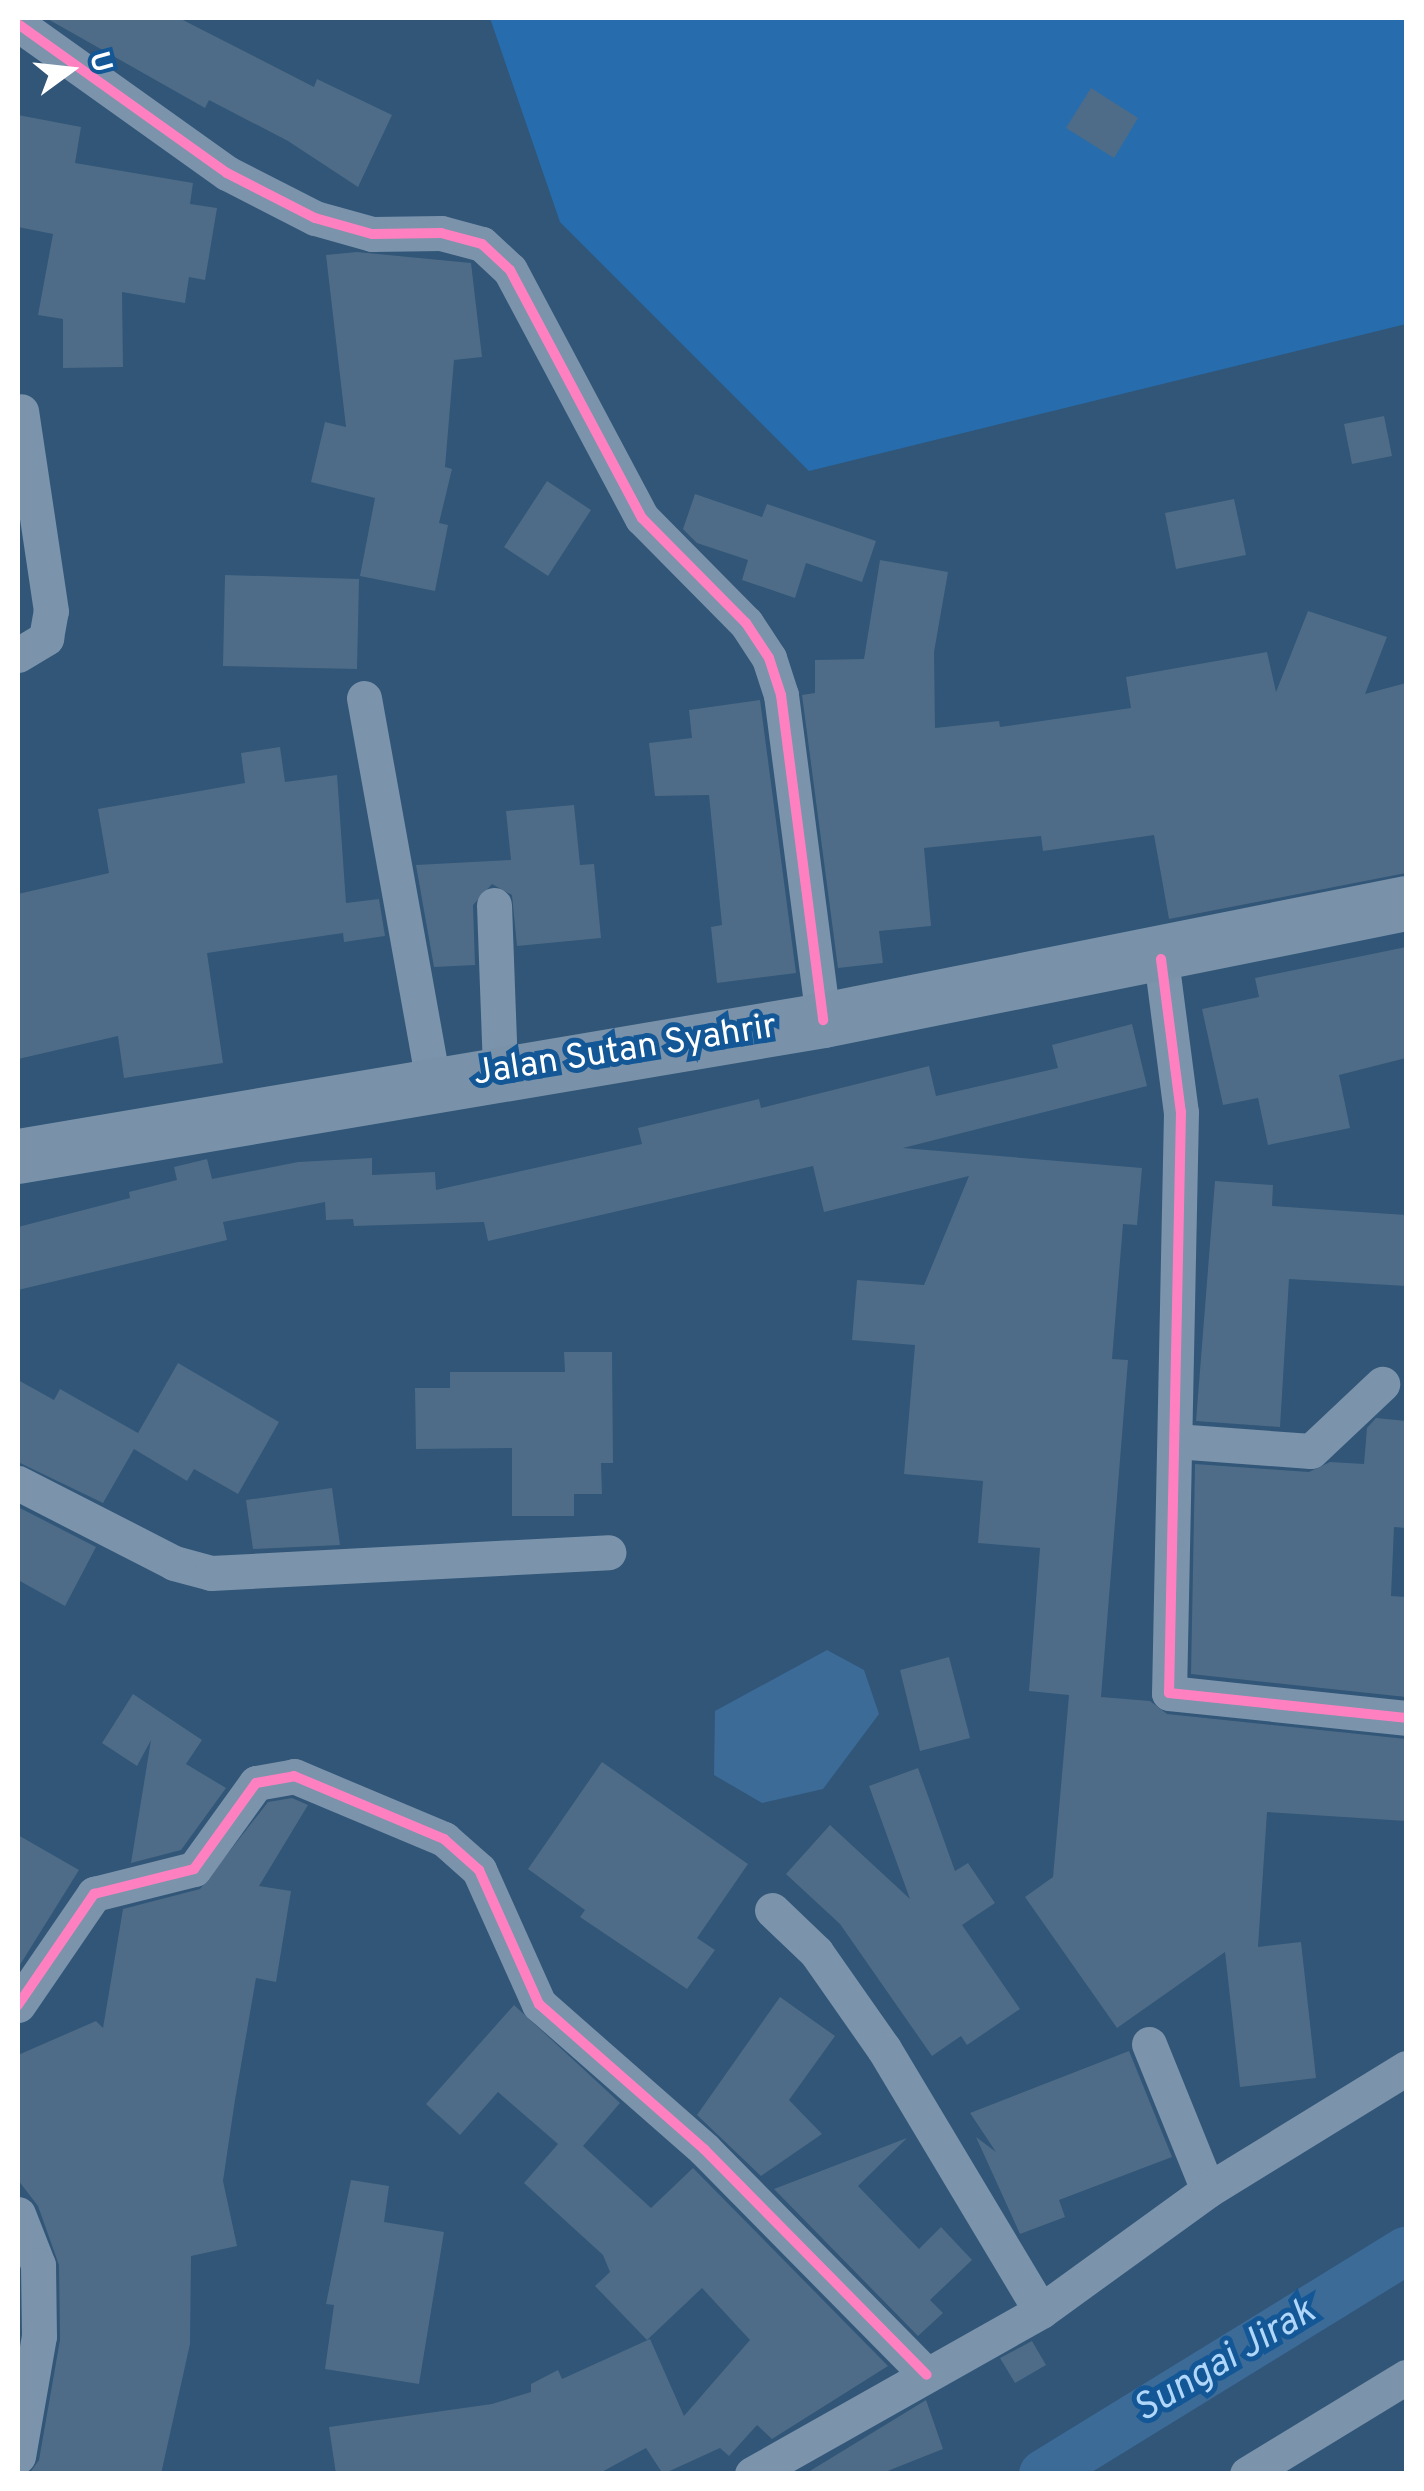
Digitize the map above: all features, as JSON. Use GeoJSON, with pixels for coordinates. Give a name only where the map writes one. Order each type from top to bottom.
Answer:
{"type":"FeatureCollection","features":[{"type":"Feature","properties":{"kind":"main road","name":"Jalan Sutan Syahrir"},"geometry":{"type":"LineString","coordinates":[[18,1156],[500,1070],[823,1020],[1161,958],[1406,903]]}},
{"type":"Feature","properties":{"kind":"street"},"geometry":{"type":"LineString","coordinates":[[18,24],[227,173],[315,218],[372,234],[441,233],[482,244],[510,270],[642,518],[746,622],[769,658],[781,694],[823,1020]]}},
{"type":"Feature","properties":{"kind":"street"},"geometry":{"type":"LineString","coordinates":[[18,654],[46,638],[51,611],[21,411]]}},
{"type":"Feature","properties":{"kind":"street"},"geometry":{"type":"LineString","coordinates":[[364,698],[433,1082]]}},
{"type":"Feature","properties":{"kind":"street"},"geometry":{"type":"LineString","coordinates":[[494,905],[500,1070]]}},
{"type":"Feature","properties":{"kind":"street"},"geometry":{"type":"LineString","coordinates":[[1161,958],[1182,1112],[1169,1692],[1406,1718]]}},
{"type":"Feature","properties":{"kind":"street"},"geometry":{"type":"LineString","coordinates":[[1175,1442],[1306,1452],[1382,1384]]}},
{"type":"Feature","properties":{"kind":"street"},"geometry":{"type":"LineString","coordinates":[[18,1483],[174,1563],[211,1573],[608,1552]]}},
{"type":"Feature","properties":{"kind":"street"},"geometry":{"type":"LineString","coordinates":[[18,2005],[94,1894],[194,1870],[256,1783],[294,1776],[444,1839],[479,1870],[539,2004],[704,2149],[927,2375]]}},
{"type":"Feature","properties":{"kind":"street"},"geometry":{"type":"LineString","coordinates":[[772,1910],[816,1952],[884,2050],[1041,2311]]}},
{"type":"Feature","properties":{"kind":"street"},"geometry":{"type":"LineString","coordinates":[[1148,2044],[1208,2190]]}},
{"type":"Feature","properties":{"kind":"street"},"geometry":{"type":"LineString","coordinates":[[752,2474],[1041,2311],[1208,2190],[1406,2068]]}},
{"type":"Feature","properties":{"kind":"street"},"geometry":{"type":"LineString","coordinates":[[18,2214],[38,2265],[39,2336],[18,2456]]}},
{"type":"Feature","properties":{"kind":"street"},"geometry":{"type":"LineString","coordinates":[[1246,2474],[1406,2377]]}},
{"type":"Feature","properties":{"kind":"shaded area"},"geometry":{"type":"Polygon","coordinates":[[[490,18],[1406,18],[1406,324],[809,471],[560,222],[490,18]]]}},
{"type":"Feature","properties":{"kind":"shaded area"},"geometry":{"type":"Polygon","coordinates":[[[827,1650],[864,1670],[879,1714],[823,1789],[762,1803],[714,1775],[715,1711],[827,1650]]]}},
{"type":"Feature","properties":{"kind":"building"},"geometry":{"type":"Polygon","coordinates":[[[46,18],[179,18],[314,87],[317,79],[392,115],[358,187],[288,141],[209,100],[205,108],[46,18]]]}},
{"type":"Feature","properties":{"kind":"building"},"geometry":{"type":"Polygon","coordinates":[[[1091,88],[1138,118],[1114,158],[1066,128],[1091,88]]]}},
{"type":"Feature","properties":{"kind":"building"},"geometry":{"type":"Polygon","coordinates":[[[18,115],[81,127],[75,163],[193,183],[190,204],[217,208],[205,280],[189,277],[185,303],[122,292],[123,367],[63,368],[63,319],[38,315],[53,234],[18,227],[18,115]]]}},
{"type":"Feature","properties":{"kind":"building"},"geometry":{"type":"Polygon","coordinates":[[[357,252],[471,263],[482,357],[454,360],[445,467],[452,469],[439,523],[448,525],[435,591],[360,576],[375,498],[311,482],[325,422],[346,427],[326,255],[357,252]]]}},
{"type":"Feature","properties":{"kind":"building"},"geometry":{"type":"Polygon","coordinates":[[[1384,416],[1392,456],[1352,464],[1344,424],[1384,416]]]}},
{"type":"Feature","properties":{"kind":"building"},"geometry":{"type":"Polygon","coordinates":[[[547,481],[591,510],[548,576],[504,547],[547,481]]]}},
{"type":"Feature","properties":{"kind":"building"},"geometry":{"type":"Polygon","coordinates":[[[695,494],[762,517],[767,504],[876,541],[862,582],[806,563],[795,598],[742,580],[748,560],[697,543],[683,529],[695,494]]]}},
{"type":"Feature","properties":{"kind":"building"},"geometry":{"type":"Polygon","coordinates":[[[1234,499],[1246,555],[1176,569],[1165,513],[1234,499]]]}},
{"type":"Feature","properties":{"kind":"building"},"geometry":{"type":"Polygon","coordinates":[[[880,560],[948,572],[934,652],[935,728],[999,721],[1000,727],[1131,708],[1126,677],[1267,652],[1276,692],[1308,611],[1387,637],[1365,694],[1406,683],[1406,873],[1169,919],[1154,835],[1043,851],[1041,836],[924,848],[931,926],[879,931],[883,963],[838,968],[802,695],[815,693],[815,660],[864,659],[880,560]]]}},
{"type":"Feature","properties":{"kind":"building"},"geometry":{"type":"Polygon","coordinates":[[[225,575],[359,579],[357,669],[223,666],[225,575]]]}},
{"type":"Feature","properties":{"kind":"building"},"geometry":{"type":"Polygon","coordinates":[[[760,700],[796,973],[717,983],[711,927],[722,925],[709,795],[655,796],[649,743],[692,738],[689,710],[760,700]]]}},
{"type":"Feature","properties":{"kind":"building"},"geometry":{"type":"Polygon","coordinates":[[[280,747],[285,782],[337,775],[346,903],[379,899],[385,936],[344,942],[343,933],[207,953],[223,1063],[124,1078],[118,1036],[18,1059],[18,894],[109,873],[98,809],[245,783],[241,753],[280,747]]]}},
{"type":"Feature","properties":{"kind":"building"},"geometry":{"type":"Polygon","coordinates":[[[574,805],[580,865],[594,864],[601,938],[517,946],[512,895],[492,884],[473,905],[475,965],[434,967],[416,865],[511,860],[506,811],[574,805]]]}},
{"type":"Feature","properties":{"kind":"building"},"geometry":{"type":"Polygon","coordinates":[[[1406,947],[1406,1058],[1339,1075],[1350,1128],[1268,1145],[1258,1098],[1223,1105],[1202,1009],[1259,997],[1255,978],[1406,947]]]}},
{"type":"Feature","properties":{"kind":"building"},"geometry":{"type":"Polygon","coordinates":[[[1132,1024],[1147,1086],[903,1148],[1142,1168],[1137,1225],[1123,1224],[1112,1359],[1128,1360],[1101,1697],[1150,1701],[1167,1714],[1406,1739],[1406,1821],[1267,1812],[1258,1947],[1301,1942],[1316,2078],[1240,2087],[1225,1952],[1117,2028],[1025,1897],[1053,1877],[1069,1695],[1029,1691],[1040,1548],[978,1543],[983,1481],[904,1474],[915,1345],[852,1340],[857,1280],[924,1285],[969,1176],[824,1212],[813,1166],[488,1241],[484,1222],[354,1226],[353,1219],[326,1220],[325,1202],[223,1222],[227,1240],[18,1290],[18,1227],[130,1198],[129,1192],[177,1180],[174,1167],[207,1159],[212,1179],[298,1162],[372,1158],[372,1175],[435,1172],[436,1190],[642,1144],[638,1128],[759,1099],[761,1108],[929,1066],[936,1096],[1058,1068],[1052,1045],[1132,1024]]]}},
{"type":"Feature","properties":{"kind":"building"},"geometry":{"type":"Polygon","coordinates":[[[1215,1181],[1273,1185],[1272,1206],[1406,1215],[1406,1286],[1289,1279],[1280,1427],[1196,1421],[1215,1181]]]}},
{"type":"Feature","properties":{"kind":"building"},"geometry":{"type":"Polygon","coordinates":[[[564,1352],[612,1352],[613,1463],[601,1463],[602,1494],[574,1494],[574,1516],[512,1516],[512,1448],[416,1449],[415,1388],[450,1388],[450,1372],[565,1372],[564,1352]]]}},
{"type":"Feature","properties":{"kind":"building"},"geometry":{"type":"Polygon","coordinates":[[[178,1363],[279,1422],[238,1494],[194,1469],[187,1481],[134,1449],[103,1503],[18,1462],[18,1380],[54,1400],[60,1389],[138,1433],[178,1363]]]}},
{"type":"Feature","properties":{"kind":"building"},"geometry":{"type":"Polygon","coordinates":[[[1376,1418],[1406,1421],[1406,1528],[1394,1527],[1391,1596],[1406,1597],[1406,1697],[1191,1674],[1195,1464],[1309,1472],[1330,1462],[1364,1464],[1367,1428],[1376,1418]]]}},
{"type":"Feature","properties":{"kind":"building"},"geometry":{"type":"Polygon","coordinates":[[[332,1488],[340,1545],[253,1549],[246,1500],[332,1488]]]}},
{"type":"Feature","properties":{"kind":"building"},"geometry":{"type":"Polygon","coordinates":[[[18,1507],[96,1547],[65,1606],[18,1580],[18,1507]]]}},
{"type":"Feature","properties":{"kind":"building"},"geometry":{"type":"Polygon","coordinates":[[[949,1657],[970,1738],[920,1751],[900,1670],[949,1657]]]}},
{"type":"Feature","properties":{"kind":"building"},"geometry":{"type":"Polygon","coordinates":[[[133,1694],[202,1740],[186,1764],[226,1788],[181,1850],[131,1863],[151,1740],[137,1766],[102,1743],[133,1694]]]}},
{"type":"Feature","properties":{"kind":"building"},"geometry":{"type":"Polygon","coordinates":[[[602,1762],[748,1864],[697,1938],[715,1950],[687,1989],[580,1917],[585,1910],[528,1869],[602,1762]]]}},
{"type":"Feature","properties":{"kind":"building"},"geometry":{"type":"Polygon","coordinates":[[[918,1768],[955,1871],[968,1863],[995,1903],[962,1925],[1020,2009],[967,2045],[961,2036],[932,2056],[840,1924],[786,1874],[830,1825],[910,1899],[869,1786],[918,1768]]]}},
{"type":"Feature","properties":{"kind":"building"},"geometry":{"type":"Polygon","coordinates":[[[292,1798],[308,1805],[259,1886],[291,1891],[276,1982],[256,1978],[235,2100],[223,2181],[237,2246],[191,2256],[190,2344],[161,2474],[29,2474],[39,2460],[60,2340],[59,2265],[38,2206],[18,2180],[18,2055],[96,2021],[103,2028],[123,1909],[200,1889],[268,1802],[292,1798]]]}},
{"type":"Feature","properties":{"kind":"building"},"geometry":{"type":"Polygon","coordinates":[[[18,1835],[79,1870],[18,1968],[18,1835]]]}},
{"type":"Feature","properties":{"kind":"building"},"geometry":{"type":"Polygon","coordinates":[[[780,1997],[835,2036],[789,2100],[822,2134],[761,2176],[697,2115],[780,1997]]]}},
{"type":"Feature","properties":{"kind":"building"},"geometry":{"type":"Polygon","coordinates":[[[514,2005],[620,2103],[583,2146],[651,2208],[693,2168],[888,2366],[772,2439],[757,2425],[729,2456],[720,2448],[663,2474],[646,2448],[598,2474],[336,2474],[329,2427],[492,2404],[531,2392],[531,2384],[558,2370],[562,2379],[650,2339],[684,2416],[750,2340],[702,2288],[647,2340],[595,2286],[610,2272],[603,2255],[524,2183],[558,2144],[498,2092],[460,2135],[426,2104],[514,2005]]]}},
{"type":"Feature","properties":{"kind":"building"},"geometry":{"type":"Polygon","coordinates":[[[1129,2051],[1172,2157],[1059,2200],[1065,2217],[1020,2234],[976,2137],[996,2152],[970,2113],[1129,2051]]]}},
{"type":"Feature","properties":{"kind":"building"},"geometry":{"type":"Polygon","coordinates":[[[907,2138],[858,2186],[919,2249],[941,2227],[972,2260],[930,2300],[943,2313],[918,2336],[774,2189],[907,2138]]]}},
{"type":"Feature","properties":{"kind":"building"},"geometry":{"type":"Polygon","coordinates":[[[351,2180],[389,2186],[384,2222],[444,2232],[419,2384],[325,2369],[334,2305],[326,2304],[351,2180]]]}},
{"type":"Feature","properties":{"kind":"building"},"geometry":{"type":"Polygon","coordinates":[[[1032,2341],[1046,2365],[1015,2383],[1000,2358],[1032,2341]]]}},
{"type":"Feature","properties":{"kind":"building"},"geometry":{"type":"Polygon","coordinates":[[[926,2400],[943,2449],[880,2474],[805,2474],[926,2400]]]}},
{"type":"Feature","properties":{"kind":"waterway","name":"Sungai Jirak"},"geometry":{"type":"LineString","coordinates":[[1043,2474],[1406,2251]]}},
{"type":"Feature","properties":{"kind":"cycle path"},"geometry":{"type":"LineString","coordinates":[[18,24],[227,173],[315,218],[372,234],[441,233],[482,244],[510,270],[642,518],[746,623],[769,658],[781,695],[823,1020]]}},
{"type":"Feature","properties":{"kind":"cycle path"},"geometry":{"type":"LineString","coordinates":[[1161,959],[1181,1112],[1169,1693],[1406,1718]]}},
{"type":"Feature","properties":{"kind":"cycle path"},"geometry":{"type":"LineString","coordinates":[[18,2005],[94,1894],[194,1869],[256,1783],[294,1776],[444,1839],[479,1870],[539,2004],[704,2149],[927,2375]]}}]}
